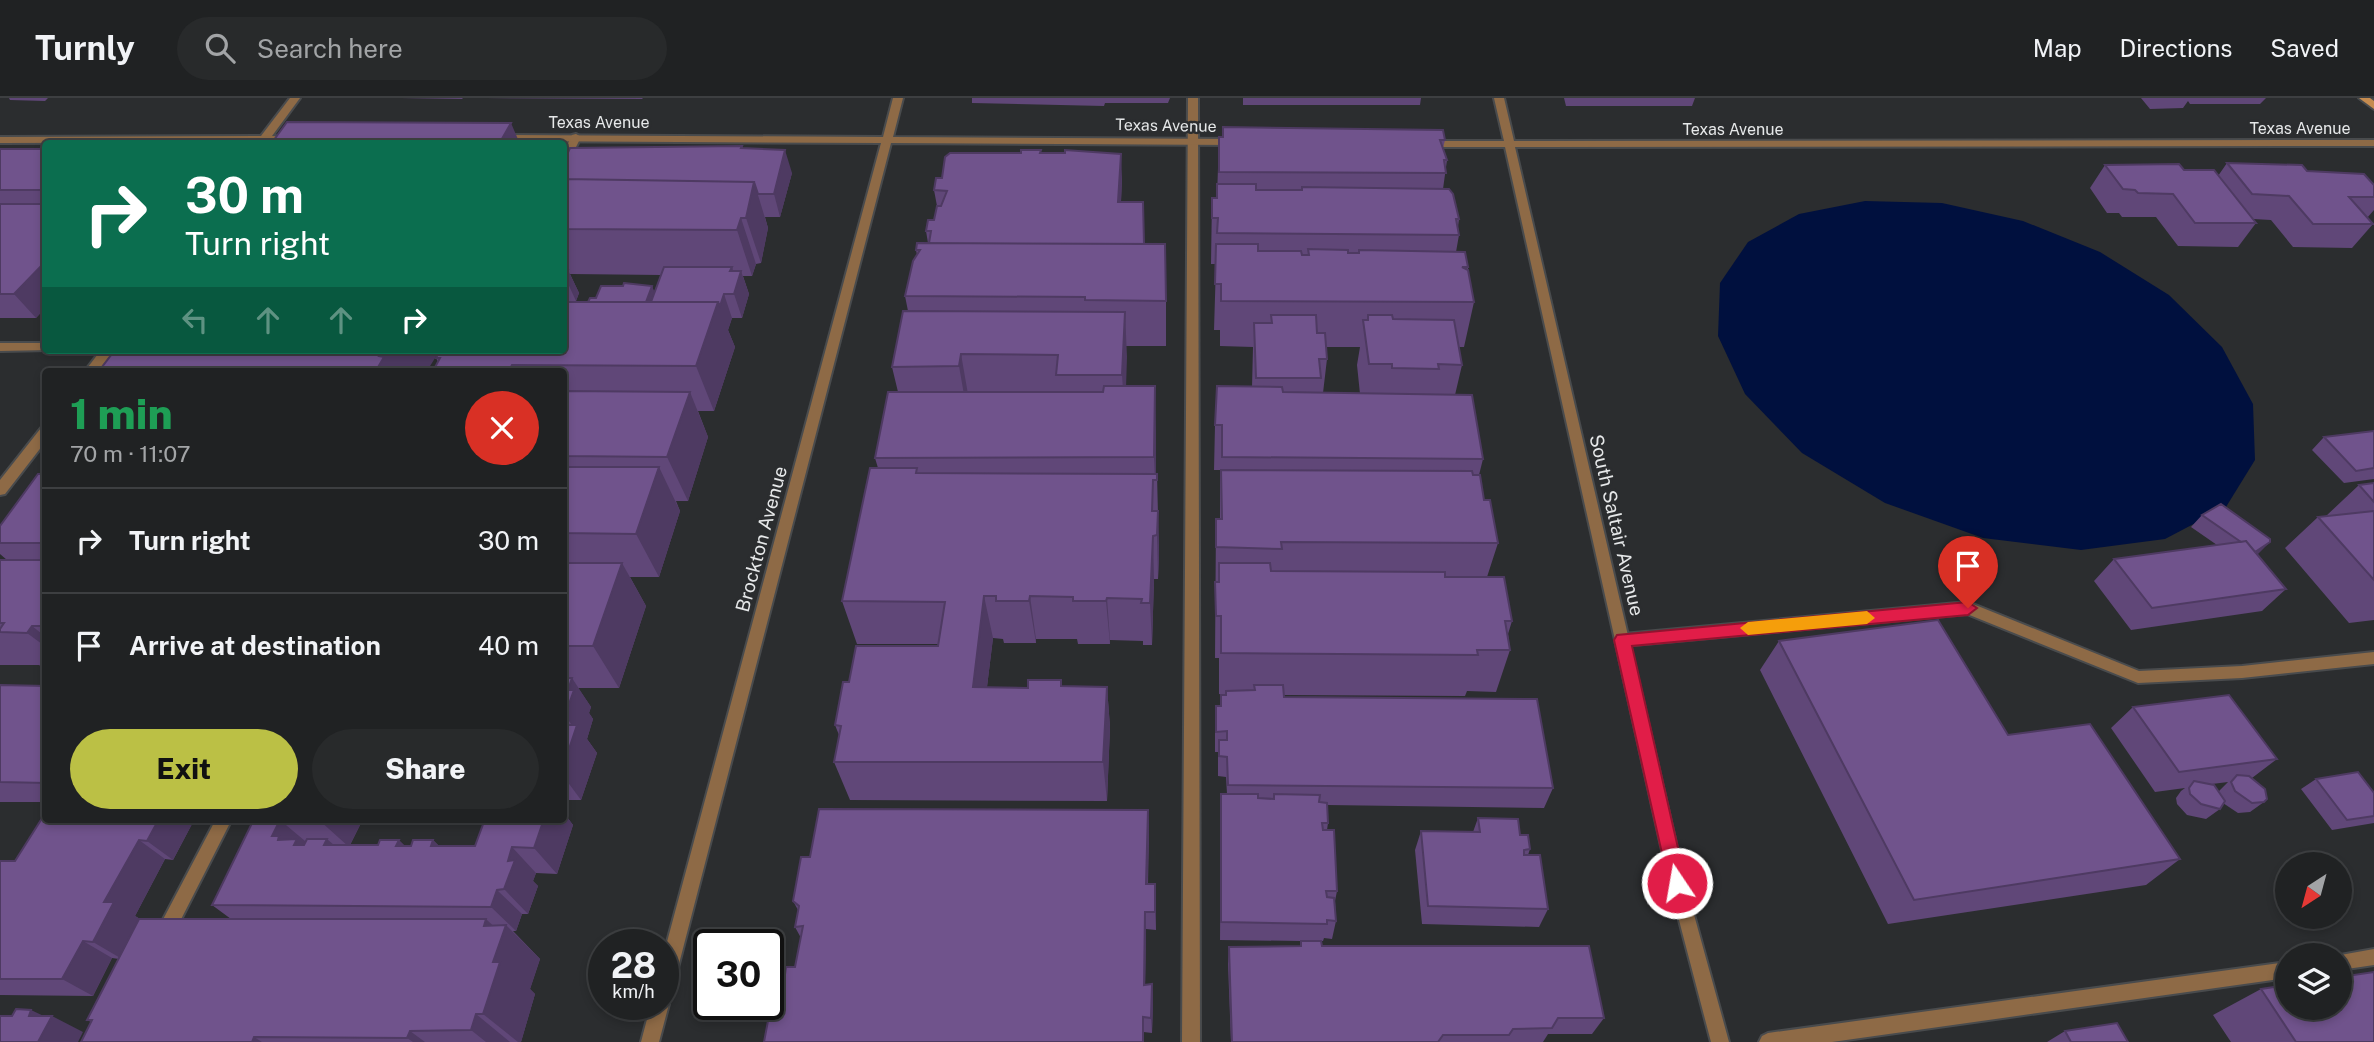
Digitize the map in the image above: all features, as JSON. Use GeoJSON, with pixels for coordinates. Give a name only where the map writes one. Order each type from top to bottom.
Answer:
{"type":"FeatureCollection","features":[{"type":"Feature","properties":{"kind":"main road"},"geometry":{"type":"LineString","coordinates":[[2364,98],[2374,106]]}},
{"type":"Feature","properties":{"kind":"street"},"geometry":{"type":"LineString","coordinates":[[264,140],[295,98]]}},
{"type":"Feature","properties":{"kind":"street","name":"Brockton Avenue"},"geometry":{"type":"LineString","coordinates":[[679,931],[890,138],[898,98]]}},
{"type":"Feature","properties":{"kind":"street"},"geometry":{"type":"LineString","coordinates":[[1191,1042],[1193,98]]}},
{"type":"Feature","properties":{"kind":"street","name":"South Saltair Avenue"},"geometry":{"type":"LineString","coordinates":[[1500,98],[1677,883],[1720,1042]]}},
{"type":"Feature","properties":{"kind":"street"},"geometry":{"type":"LineString","coordinates":[[567,155],[576,137]]}},
{"type":"Feature","properties":{"kind":"street"},"geometry":{"type":"LineString","coordinates":[[276,140],[301,138]]}},
{"type":"Feature","properties":{"kind":"street","name":"Texas Avenue"},"geometry":{"type":"LineString","coordinates":[[493,138],[890,138],[1247,142]]}},
{"type":"Feature","properties":{"kind":"street"},"geometry":{"type":"LineString","coordinates":[[0,140],[42,140]]}},
{"type":"Feature","properties":{"kind":"street","name":"Texas Avenue"},"geometry":{"type":"LineString","coordinates":[[1410,144],[2374,143]]}},
{"type":"Feature","properties":{"kind":"street"},"geometry":{"type":"LineString","coordinates":[[0,347],[42,347]]}},
{"type":"Feature","properties":{"kind":"street"},"geometry":{"type":"LineString","coordinates":[[94,368],[105,354]]}},
{"type":"Feature","properties":{"kind":"street"},"geometry":{"type":"LineString","coordinates":[[0,490],[42,436]]}},
{"type":"Feature","properties":{"kind":"street"},"geometry":{"type":"LineString","coordinates":[[1623,640],[1968,608],[2138,677],[2242,672],[2374,658]]}},
{"type":"Feature","properties":{"kind":"street"},"geometry":{"type":"LineString","coordinates":[[154,955],[222,823]]}},
{"type":"Feature","properties":{"kind":"street"},"geometry":{"type":"LineString","coordinates":[[2352,960],[2374,957]]}},
{"type":"Feature","properties":{"kind":"street"},"geometry":{"type":"LineString","coordinates":[[1768,1042],[2275,972]]}},
{"type":"Feature","properties":{"kind":"street"},"geometry":{"type":"LineString","coordinates":[[650,1042],[656,1020]]}},
{"type":"Feature","properties":{"kind":"shaded area"},"geometry":{"type":"Polygon","coordinates":[[[1865,201],[1942,203],[2023,221],[2100,252],[2169,295],[2222,347],[2253,404],[2255,460],[2226,507],[2165,539],[2081,550],[1983,538],[1885,503],[1802,453],[1745,394],[1718,336],[1720,283],[1748,242],[1799,214],[1865,201]]]}},
{"type":"Feature","properties":{"kind":"building"},"geometry":{"type":"Polygon","coordinates":[[[287,122],[511,123],[501,140],[274,140],[287,122]]]}},
{"type":"Feature","properties":{"kind":"building"},"geometry":{"type":"Polygon","coordinates":[[[1223,127],[1443,130],[1445,140],[1440,140],[1447,160],[1444,160],[1446,173],[1219,172],[1219,137],[1223,137],[1223,127]]]}},
{"type":"Feature","properties":{"kind":"building"},"geometry":{"type":"Polygon","coordinates":[[[742,146],[741,148],[785,150],[774,194],[758,194],[754,182],[567,179],[567,154],[570,148],[742,146]]]}},
{"type":"Feature","properties":{"kind":"building"},"geometry":{"type":"Polygon","coordinates":[[[0,149],[42,149],[42,190],[0,190],[0,149]]]}},
{"type":"Feature","properties":{"kind":"building"},"geometry":{"type":"Polygon","coordinates":[[[1021,150],[1041,150],[1040,153],[1065,153],[1065,150],[1121,154],[1118,202],[1143,202],[1144,244],[929,243],[931,231],[926,231],[928,220],[934,220],[937,206],[941,206],[947,191],[934,190],[936,178],[942,178],[945,157],[950,153],[1021,153],[1021,150]]]}},
{"type":"Feature","properties":{"kind":"building"},"geometry":{"type":"Polygon","coordinates":[[[2227,163],[2302,165],[2307,171],[2364,174],[2374,185],[2374,197],[2349,197],[2373,224],[2313,224],[2289,196],[2252,194],[2227,163]]]}},
{"type":"Feature","properties":{"kind":"building"},"geometry":{"type":"Polygon","coordinates":[[[2179,164],[2184,170],[2214,170],[2256,223],[2195,223],[2173,194],[2138,193],[2135,190],[2123,189],[2105,165],[2179,164]]]}},
{"type":"Feature","properties":{"kind":"building"},"geometry":{"type":"Polygon","coordinates":[[[567,179],[754,182],[746,218],[741,218],[737,230],[567,229],[567,179]]]}},
{"type":"Feature","properties":{"kind":"building"},"geometry":{"type":"Polygon","coordinates":[[[1217,184],[1256,184],[1256,190],[1302,190],[1302,187],[1449,189],[1453,194],[1459,219],[1456,219],[1459,235],[1217,233],[1218,218],[1212,218],[1212,198],[1217,198],[1217,184]]]}},
{"type":"Feature","properties":{"kind":"building"},"geometry":{"type":"Polygon","coordinates":[[[0,204],[42,204],[42,265],[14,294],[0,294],[0,204]]]}},
{"type":"Feature","properties":{"kind":"building"},"geometry":{"type":"Polygon","coordinates":[[[917,243],[1165,244],[1166,301],[1085,300],[1085,297],[905,296],[913,261],[920,250],[916,250],[917,243]]]}},
{"type":"Feature","properties":{"kind":"building"},"geometry":{"type":"Polygon","coordinates":[[[1216,244],[1258,244],[1258,251],[1301,251],[1302,255],[1309,255],[1308,249],[1348,250],[1348,253],[1359,253],[1359,250],[1465,252],[1468,267],[1462,267],[1468,270],[1474,302],[1221,301],[1221,284],[1215,284],[1216,244]]]}},
{"type":"Feature","properties":{"kind":"building"},"geometry":{"type":"Polygon","coordinates":[[[664,267],[732,267],[730,271],[741,271],[734,294],[724,294],[720,306],[718,302],[651,302],[664,267]]]}},
{"type":"Feature","properties":{"kind":"building"},"geometry":{"type":"Polygon","coordinates":[[[624,283],[652,286],[646,302],[588,302],[590,298],[596,298],[601,286],[623,286],[624,283]]]}},
{"type":"Feature","properties":{"kind":"building"},"geometry":{"type":"Polygon","coordinates":[[[567,302],[718,302],[696,366],[512,365],[510,368],[435,368],[440,358],[436,358],[438,354],[567,354],[567,302]]]}},
{"type":"Feature","properties":{"kind":"building"},"geometry":{"type":"Polygon","coordinates":[[[903,311],[1125,312],[1122,375],[1056,375],[1058,355],[961,354],[959,366],[892,367],[903,311]]]}},
{"type":"Feature","properties":{"kind":"building"},"geometry":{"type":"Polygon","coordinates":[[[1271,315],[1316,315],[1317,333],[1325,333],[1327,359],[1319,359],[1321,378],[1256,378],[1254,323],[1272,323],[1271,315]]]}},
{"type":"Feature","properties":{"kind":"building"},"geometry":{"type":"Polygon","coordinates":[[[1368,315],[1392,315],[1393,319],[1454,320],[1462,365],[1438,364],[1439,369],[1392,368],[1392,364],[1369,364],[1363,320],[1368,320],[1368,315]]]}},
{"type":"Feature","properties":{"kind":"building"},"geometry":{"type":"Polygon","coordinates":[[[112,354],[380,354],[379,356],[384,357],[378,368],[101,368],[112,354]]]}},
{"type":"Feature","properties":{"kind":"building"},"geometry":{"type":"Polygon","coordinates":[[[1104,386],[1155,386],[1154,457],[875,458],[888,392],[1103,392],[1104,386]]]}},
{"type":"Feature","properties":{"kind":"building"},"geometry":{"type":"Polygon","coordinates":[[[1217,386],[1282,387],[1283,392],[1472,395],[1483,459],[1222,457],[1222,425],[1215,425],[1217,386]]]}},
{"type":"Feature","properties":{"kind":"building"},"geometry":{"type":"Polygon","coordinates":[[[567,391],[690,392],[667,457],[567,456],[567,391]]]}},
{"type":"Feature","properties":{"kind":"building"},"geometry":{"type":"Polygon","coordinates":[[[2374,431],[2374,468],[2356,471],[2324,437],[2374,431]]]}},
{"type":"Feature","properties":{"kind":"building"},"geometry":{"type":"Polygon","coordinates":[[[567,467],[659,467],[636,534],[567,533],[567,467]]]}},
{"type":"Feature","properties":{"kind":"building"},"geometry":{"type":"Polygon","coordinates":[[[870,468],[917,468],[916,473],[1157,474],[1157,480],[1153,480],[1152,511],[1158,511],[1157,535],[1153,536],[1150,603],[1141,603],[1142,599],[1073,601],[1073,597],[1030,596],[1029,601],[996,601],[996,596],[984,596],[973,687],[1028,688],[1028,680],[1061,680],[1061,686],[1107,687],[1103,762],[834,762],[841,726],[835,725],[843,682],[849,682],[856,646],[938,646],[945,602],[842,601],[870,468]]]}},
{"type":"Feature","properties":{"kind":"building"},"geometry":{"type":"Polygon","coordinates":[[[1221,470],[1472,471],[1473,475],[1480,475],[1484,500],[1490,500],[1498,543],[1281,542],[1282,549],[1216,547],[1216,519],[1222,519],[1221,470]]]}},
{"type":"Feature","properties":{"kind":"building"},"geometry":{"type":"Polygon","coordinates":[[[38,474],[42,474],[42,543],[0,543],[0,526],[38,474]]]}},
{"type":"Feature","properties":{"kind":"building"},"geometry":{"type":"Polygon","coordinates":[[[2374,483],[2374,502],[2359,485],[2374,483]]]}},
{"type":"Feature","properties":{"kind":"building"},"geometry":{"type":"Polygon","coordinates":[[[2221,504],[2270,539],[2270,542],[2255,552],[2246,541],[2241,542],[2202,515],[2221,504]]]}},
{"type":"Feature","properties":{"kind":"building"},"geometry":{"type":"Polygon","coordinates":[[[2374,511],[2374,580],[2318,517],[2374,511]]]}},
{"type":"Feature","properties":{"kind":"building"},"geometry":{"type":"Polygon","coordinates":[[[2246,541],[2286,589],[2152,608],[2114,559],[2246,541]]]}},
{"type":"Feature","properties":{"kind":"building"},"geometry":{"type":"Polygon","coordinates":[[[0,560],[42,560],[42,626],[32,626],[27,633],[0,632],[4,623],[0,623],[0,560]]]}},
{"type":"Feature","properties":{"kind":"building"},"geometry":{"type":"Polygon","coordinates":[[[567,563],[622,563],[593,646],[567,646],[567,563]]]}},
{"type":"Feature","properties":{"kind":"building"},"geometry":{"type":"Polygon","coordinates":[[[1219,563],[1270,563],[1271,571],[1445,572],[1445,577],[1504,577],[1512,621],[1505,621],[1510,650],[1477,650],[1478,655],[1221,653],[1221,616],[1216,616],[1215,582],[1219,582],[1219,563]]]}},
{"type":"Feature","properties":{"kind":"building"},"geometry":{"type":"Polygon","coordinates":[[[1938,620],[2008,735],[2090,724],[2180,859],[1914,900],[1779,641],[1938,620]]]}},
{"type":"Feature","properties":{"kind":"building"},"geometry":{"type":"Polygon","coordinates":[[[567,678],[572,678],[568,690],[574,690],[567,709],[567,678]]]}},
{"type":"Feature","properties":{"kind":"building"},"geometry":{"type":"Polygon","coordinates":[[[0,685],[42,686],[42,783],[0,782],[0,685]]]}},
{"type":"Feature","properties":{"kind":"building"},"geometry":{"type":"Polygon","coordinates":[[[1254,685],[1283,685],[1284,697],[1537,699],[1553,788],[1228,785],[1227,757],[1219,756],[1219,740],[1227,740],[1227,731],[1216,732],[1216,706],[1221,706],[1221,695],[1226,695],[1226,691],[1255,690],[1254,685]]]}},
{"type":"Feature","properties":{"kind":"building"},"geometry":{"type":"Polygon","coordinates":[[[2229,695],[2277,759],[2179,772],[2133,707],[2229,695]]]}},
{"type":"Feature","properties":{"kind":"building"},"geometry":{"type":"Polygon","coordinates":[[[567,725],[577,725],[567,755],[567,725]]]}},
{"type":"Feature","properties":{"kind":"building"},"geometry":{"type":"Polygon","coordinates":[[[2358,772],[2374,793],[2374,816],[2347,820],[2316,779],[2358,772]]]}},
{"type":"Feature","properties":{"kind":"building"},"geometry":{"type":"Polygon","coordinates":[[[2237,775],[2249,776],[2265,789],[2267,799],[2264,802],[2252,803],[2235,791],[2231,782],[2237,775]]]}},
{"type":"Feature","properties":{"kind":"building"},"geometry":{"type":"Polygon","coordinates":[[[2194,781],[2214,785],[2225,801],[2220,809],[2201,804],[2190,794],[2189,788],[2194,781]]]}},
{"type":"Feature","properties":{"kind":"building"},"geometry":{"type":"Polygon","coordinates":[[[1221,794],[1258,794],[1258,798],[1274,799],[1274,794],[1320,795],[1319,802],[1327,803],[1328,823],[1322,823],[1323,830],[1334,830],[1337,891],[1326,891],[1327,897],[1334,898],[1336,921],[1327,920],[1327,924],[1221,922],[1221,794]]]}},
{"type":"Feature","properties":{"kind":"building"},"geometry":{"type":"Polygon","coordinates":[[[819,809],[1148,810],[1146,884],[1155,884],[1155,912],[1145,912],[1144,985],[1152,984],[1151,1018],[1143,1017],[1143,1042],[764,1042],[768,1020],[784,1020],[786,967],[795,967],[803,926],[795,927],[799,906],[793,901],[801,857],[810,857],[819,809]]]}},
{"type":"Feature","properties":{"kind":"building"},"geometry":{"type":"Polygon","coordinates":[[[42,818],[42,823],[157,823],[147,841],[139,840],[104,902],[114,902],[93,942],[83,941],[62,979],[0,979],[0,861],[15,861],[42,818]]]}},
{"type":"Feature","properties":{"kind":"building"},"geometry":{"type":"Polygon","coordinates":[[[1478,818],[1518,819],[1520,835],[1528,835],[1530,849],[1524,850],[1524,855],[1540,855],[1548,909],[1428,906],[1421,831],[1480,832],[1478,818]]]}},
{"type":"Feature","properties":{"kind":"building"},"geometry":{"type":"Polygon","coordinates":[[[252,823],[278,823],[272,836],[279,836],[278,840],[297,839],[294,845],[304,845],[307,839],[327,839],[324,845],[378,845],[380,840],[399,840],[396,846],[411,846],[413,840],[433,840],[431,846],[475,846],[484,823],[543,823],[534,848],[512,847],[508,861],[515,860],[504,889],[497,890],[491,907],[212,905],[252,823]]]}},
{"type":"Feature","properties":{"kind":"building"},"geometry":{"type":"Polygon","coordinates":[[[139,919],[486,919],[484,926],[506,925],[493,962],[500,962],[483,1014],[476,1014],[471,1030],[410,1031],[407,1038],[254,1037],[252,1042],[81,1042],[92,1020],[87,1020],[139,919]]]}},
{"type":"Feature","properties":{"kind":"building"},"geometry":{"type":"Polygon","coordinates":[[[1301,941],[1321,941],[1322,946],[1589,946],[1604,1018],[1558,1018],[1552,1028],[1513,1029],[1509,1035],[1443,1035],[1438,1042],[1232,1042],[1229,947],[1301,946],[1301,941]]]}},
{"type":"Feature","properties":{"kind":"building"},"geometry":{"type":"Polygon","coordinates":[[[2374,972],[2374,1042],[2296,1042],[2281,1020],[2352,1020],[2352,975],[2374,972]]]}},
{"type":"Feature","properties":{"kind":"building"},"geometry":{"type":"Polygon","coordinates":[[[2275,987],[2275,1010],[2261,989],[2275,987]]]}},
{"type":"Feature","properties":{"kind":"building"},"geometry":{"type":"Polygon","coordinates":[[[16,1009],[31,1010],[29,1016],[52,1016],[38,1042],[0,1042],[0,1016],[12,1016],[16,1009]]]}},
{"type":"Feature","properties":{"kind":"building"},"geometry":{"type":"Polygon","coordinates":[[[2117,1023],[2128,1042],[2071,1042],[2065,1031],[2117,1023]]]}},
{"type":"Feature","properties":{"kind":"slow traffic"},"geometry":{"type":"LineString","coordinates":[[1748,628],[1867,618]]}},
{"type":"Feature","properties":{"kind":"route"},"geometry":{"type":"LineString","coordinates":[[1677,883],[1623,640],[1968,608]]}}]}
